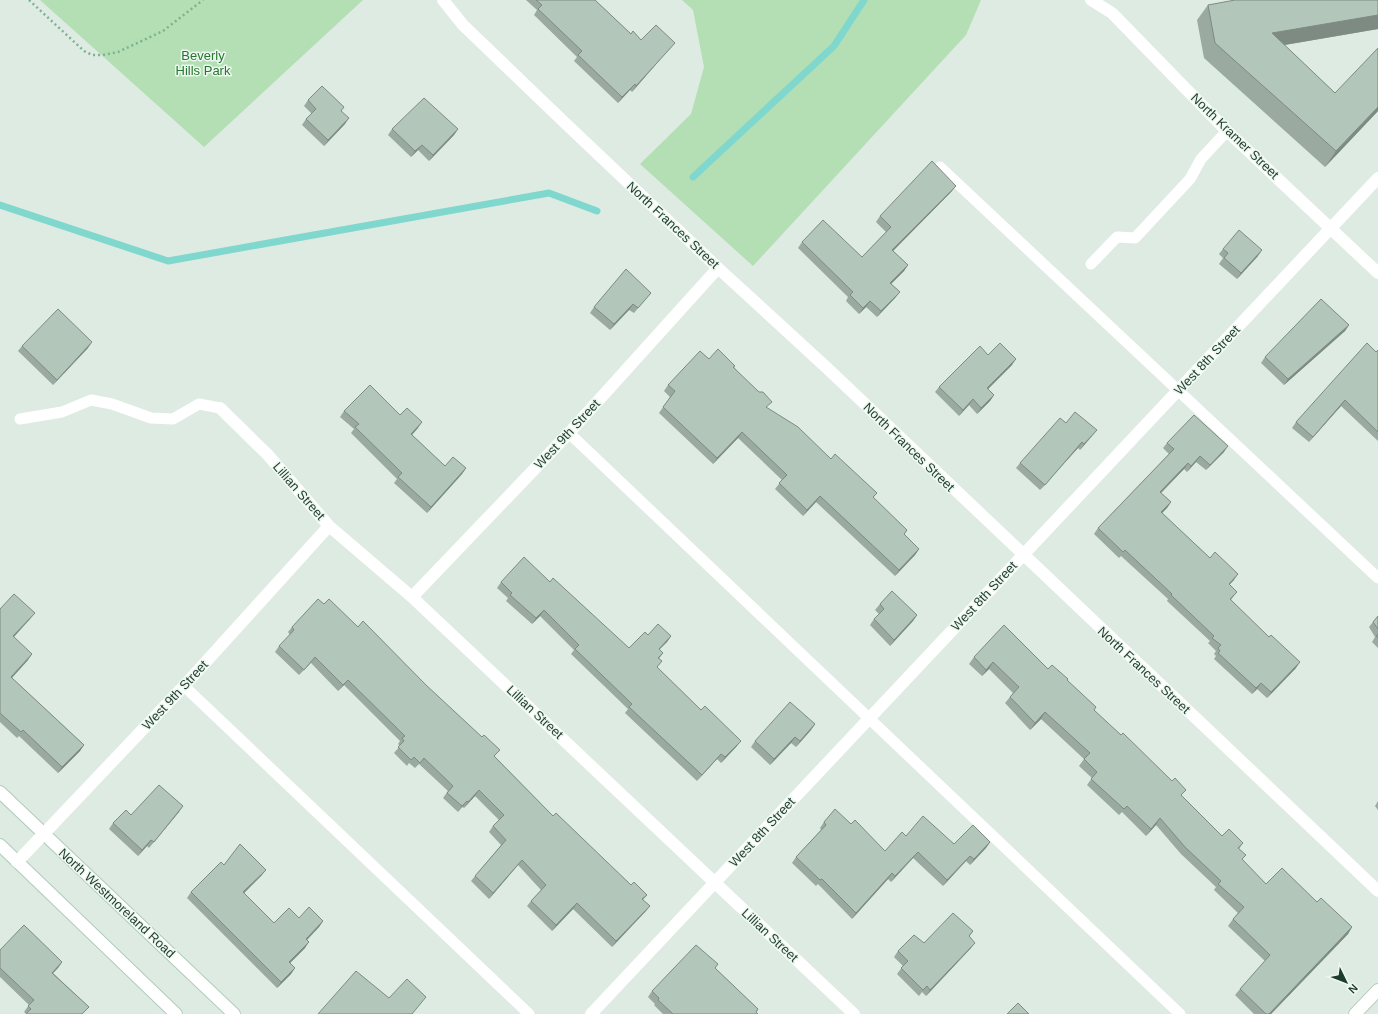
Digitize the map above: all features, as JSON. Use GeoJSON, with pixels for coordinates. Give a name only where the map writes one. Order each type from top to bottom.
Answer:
{"type":"FeatureCollection","features":[{"type":"Feature","properties":{"kind":"street","name":"North Frances Street"},"geometry":{"type":"LineString","coordinates":[[443,0],[463,25],[718,268],[827,368],[1378,891]]}},
{"type":"Feature","properties":{"kind":"street","name":"North Kramer Street"},"geometry":{"type":"LineString","coordinates":[[1091,0],[1112,13],[1227,131],[1378,273]]}},
{"type":"Feature","properties":{"kind":"street","name":"West 8th Street"},"geometry":{"type":"LineString","coordinates":[[591,1014],[1378,178]]}},
{"type":"Feature","properties":{"kind":"street","name":"West 9th Street"},"geometry":{"type":"LineString","coordinates":[[412,597],[569,433],[718,268]]}},
{"type":"Feature","properties":{"kind":"street","name":"Lillian Street"},"geometry":{"type":"LineString","coordinates":[[220,408],[268,455],[329,526],[412,597],[854,1014]]}},
{"type":"Feature","properties":{"kind":"street","name":"West 9th Street"},"geometry":{"type":"LineString","coordinates":[[17,862],[184,686],[329,526]]}},
{"type":"Feature","properties":{"kind":"street","name":"North Westmoreland Road"},"geometry":{"type":"LineString","coordinates":[[0,792],[234,1014]]}},
{"type":"Feature","properties":{"kind":"street"},"geometry":{"type":"LineString","coordinates":[[0,845],[176,1014]]}},
{"type":"Feature","properties":{"kind":"street"},"geometry":{"type":"LineString","coordinates":[[1354,1014],[1378,990]]}},
{"type":"Feature","properties":{"kind":"lane"},"geometry":{"type":"LineString","coordinates":[[1091,264],[1117,237],[1135,238],[1190,179],[1201,159],[1227,131]]}},
{"type":"Feature","properties":{"kind":"lane"},"geometry":{"type":"LineString","coordinates":[[940,167],[1378,578]]}},
{"type":"Feature","properties":{"kind":"lane"},"geometry":{"type":"LineString","coordinates":[[20,419],[62,412],[91,400],[112,404],[151,418],[173,419],[199,404],[220,408]]}},
{"type":"Feature","properties":{"kind":"lane"},"geometry":{"type":"LineString","coordinates":[[569,433],[1180,1014]]}},
{"type":"Feature","properties":{"kind":"lane"},"geometry":{"type":"LineString","coordinates":[[184,686],[529,1014]]}},
{"type":"Feature","properties":{"kind":"path"},"geometry":{"type":"LineString","coordinates":[[29,0],[84,51],[92,55],[103,55],[118,52],[163,31],[203,0]]}},
{"type":"Feature","properties":{"kind":"green space","name":"Beverly Hills Park"},"geometry":{"type":"Polygon","coordinates":[[[40,0],[363,0],[204,147],[40,0]]]}},
{"type":"Feature","properties":{"kind":"green space"},"geometry":{"type":"Polygon","coordinates":[[[682,0],[981,0],[966,35],[753,266],[640,164],[691,114],[704,67],[693,10],[682,0]]]}},
{"type":"Feature","properties":{"kind":"building"},"geometry":{"type":"Polygon","coordinates":[[[536,0],[595,0],[631,34],[633,31],[641,40],[656,25],[675,43],[636,86],[635,84],[622,97],[578,55],[582,51],[538,9],[542,5],[536,0]]]}},
{"type":"Feature","properties":{"kind":"building"},"geometry":{"type":"Polygon","coordinates":[[[1235,0],[1378,0],[1378,15],[1272,33],[1335,93],[1378,48],[1378,107],[1336,151],[1215,43],[1208,5],[1235,0]]]}},
{"type":"Feature","properties":{"kind":"building"},"geometry":{"type":"Polygon","coordinates":[[[322,86],[344,107],[341,111],[349,118],[328,140],[306,119],[316,109],[308,100],[322,86]]]}},
{"type":"Feature","properties":{"kind":"building"},"geometry":{"type":"Polygon","coordinates":[[[424,98],[458,129],[433,155],[422,145],[415,151],[392,129],[424,98]]]}},
{"type":"Feature","properties":{"kind":"building"},"geometry":{"type":"Polygon","coordinates":[[[932,161],[956,186],[892,250],[908,265],[890,283],[900,292],[881,311],[870,301],[863,308],[850,295],[853,292],[802,242],[823,220],[862,257],[891,227],[880,216],[932,161]]]}},
{"type":"Feature","properties":{"kind":"building"},"geometry":{"type":"Polygon","coordinates":[[[1239,230],[1262,250],[1241,273],[1224,258],[1228,253],[1223,249],[1239,230]]]}},
{"type":"Feature","properties":{"kind":"building"},"geometry":{"type":"Polygon","coordinates":[[[626,269],[651,293],[638,308],[633,304],[614,324],[594,307],[626,269]]]}},
{"type":"Feature","properties":{"kind":"building"},"geometry":{"type":"Polygon","coordinates":[[[1321,299],[1349,325],[1288,379],[1265,357],[1321,299]]]}},
{"type":"Feature","properties":{"kind":"building"},"geometry":{"type":"Polygon","coordinates":[[[58,309],[92,342],[57,380],[22,346],[58,309]]]}},
{"type":"Feature","properties":{"kind":"building"},"geometry":{"type":"Polygon","coordinates":[[[1000,343],[1016,359],[987,388],[994,395],[981,408],[973,399],[963,410],[939,387],[980,346],[988,355],[1000,343]]]}},
{"type":"Feature","properties":{"kind":"building"},"geometry":{"type":"Polygon","coordinates":[[[1367,343],[1376,352],[1378,350],[1378,432],[1345,400],[1313,437],[1296,422],[1367,343]]]}},
{"type":"Feature","properties":{"kind":"building"},"geometry":{"type":"Polygon","coordinates":[[[718,349],[735,366],[733,367],[759,392],[763,392],[772,402],[766,407],[798,427],[831,459],[835,454],[877,493],[873,497],[907,530],[904,534],[919,549],[899,570],[820,496],[807,510],[779,483],[787,475],[742,432],[717,458],[663,407],[675,391],[668,385],[700,351],[709,359],[718,349]]]}},
{"type":"Feature","properties":{"kind":"building"},"geometry":{"type":"Polygon","coordinates":[[[370,385],[400,415],[407,408],[422,422],[411,434],[445,466],[453,457],[466,468],[431,507],[398,477],[402,473],[355,427],[359,424],[344,411],[370,385]]]}},
{"type":"Feature","properties":{"kind":"building"},"geometry":{"type":"Polygon","coordinates":[[[1075,412],[1097,430],[1084,444],[1082,442],[1045,485],[1020,463],[1060,418],[1066,423],[1075,412]]]}},
{"type":"Feature","properties":{"kind":"building"},"geometry":{"type":"Polygon","coordinates":[[[1194,415],[1228,446],[1210,465],[1200,456],[1191,466],[1188,463],[1160,492],[1171,502],[1161,512],[1210,558],[1215,552],[1238,574],[1229,584],[1237,592],[1230,599],[1269,637],[1271,635],[1300,662],[1271,692],[1261,683],[1256,688],[1218,653],[1220,651],[1218,648],[1221,645],[1212,638],[1214,636],[1125,550],[1123,552],[1098,528],[1174,449],[1167,443],[1194,415]]]}},
{"type":"Feature","properties":{"kind":"building"},"geometry":{"type":"Polygon","coordinates":[[[524,557],[550,582],[553,578],[629,648],[645,632],[648,635],[658,624],[671,636],[659,649],[663,653],[658,658],[662,661],[657,667],[701,710],[705,706],[741,741],[725,757],[721,754],[702,775],[629,707],[632,704],[575,649],[579,645],[544,610],[536,618],[510,595],[512,593],[501,582],[524,557]]]}},
{"type":"Feature","properties":{"kind":"building"},"geometry":{"type":"Polygon","coordinates":[[[892,591],[917,615],[894,640],[874,619],[884,609],[880,604],[892,591]]]}},
{"type":"Feature","properties":{"kind":"building"},"geometry":{"type":"Polygon","coordinates":[[[14,594],[35,613],[13,636],[32,654],[11,677],[84,745],[62,767],[23,730],[21,732],[0,713],[0,609],[14,594]]]}},
{"type":"Feature","properties":{"kind":"building"},"geometry":{"type":"Polygon","coordinates":[[[318,599],[324,604],[329,599],[358,627],[363,621],[426,685],[482,737],[484,735],[500,750],[494,756],[553,816],[556,813],[631,885],[634,882],[647,895],[642,899],[650,906],[616,941],[577,903],[556,925],[531,901],[546,885],[522,860],[493,893],[475,876],[506,840],[493,826],[504,815],[479,790],[462,806],[447,793],[453,786],[424,758],[420,763],[414,757],[411,760],[398,747],[404,741],[402,738],[405,736],[348,680],[343,685],[315,657],[304,670],[279,646],[294,630],[292,627],[318,599]]]}},
{"type":"Feature","properties":{"kind":"building"},"geometry":{"type":"Polygon","coordinates":[[[1378,616],[1378,629],[1373,622],[1378,616]]]}},
{"type":"Feature","properties":{"kind":"building"},"geometry":{"type":"Polygon","coordinates":[[[1004,625],[1048,669],[1052,665],[1068,679],[1067,680],[1096,707],[1094,710],[1121,735],[1123,733],[1172,781],[1175,778],[1186,790],[1181,795],[1222,836],[1229,829],[1243,843],[1238,848],[1246,855],[1242,859],[1266,884],[1282,868],[1317,902],[1321,898],[1352,927],[1269,1014],[1266,1014],[1240,989],[1270,955],[1233,919],[1244,907],[1218,884],[1221,881],[1185,847],[1160,818],[1151,829],[1127,806],[1124,809],[1091,779],[1097,772],[1084,759],[1090,753],[1045,712],[1035,723],[1010,697],[1019,687],[993,662],[986,670],[974,657],[1004,625]]]}},
{"type":"Feature","properties":{"kind":"building"},"geometry":{"type":"Polygon","coordinates":[[[790,702],[815,724],[800,741],[795,737],[774,759],[755,741],[790,702]]]}},
{"type":"Feature","properties":{"kind":"building"},"geometry":{"type":"Polygon","coordinates":[[[159,785],[183,806],[154,842],[151,840],[142,850],[113,823],[126,810],[131,815],[159,785]]]}},
{"type":"Feature","properties":{"kind":"building"},"geometry":{"type":"Polygon","coordinates":[[[835,809],[851,824],[855,820],[885,851],[902,832],[906,836],[923,816],[954,844],[973,825],[990,842],[974,859],[970,856],[947,880],[918,852],[895,876],[892,873],[856,913],[822,879],[820,880],[796,857],[826,825],[824,822],[835,809]]]}},
{"type":"Feature","properties":{"kind":"building"},"geometry":{"type":"Polygon","coordinates":[[[240,844],[266,870],[243,892],[274,923],[289,908],[299,918],[309,907],[323,921],[306,939],[309,942],[289,962],[295,968],[281,982],[191,892],[221,862],[224,865],[240,844]]]}},
{"type":"Feature","properties":{"kind":"building"},"geometry":{"type":"Polygon","coordinates":[[[953,913],[973,931],[969,936],[975,943],[930,990],[927,986],[923,990],[901,968],[908,961],[898,951],[914,935],[924,943],[953,913]]]}},
{"type":"Feature","properties":{"kind":"building"},"geometry":{"type":"Polygon","coordinates":[[[24,925],[62,962],[52,973],[89,1007],[82,1014],[26,1014],[31,1009],[28,1006],[34,1000],[0,968],[0,950],[24,925]]]}},
{"type":"Feature","properties":{"kind":"building"},"geometry":{"type":"Polygon","coordinates":[[[696,945],[718,964],[715,968],[758,1009],[756,1012],[758,1014],[673,1014],[658,1000],[659,998],[652,991],[696,945]]]}},
{"type":"Feature","properties":{"kind":"building"},"geometry":{"type":"Polygon","coordinates":[[[356,971],[389,998],[407,979],[426,997],[412,1014],[318,1014],[356,971]]]}},
{"type":"Feature","properties":{"kind":"building"},"geometry":{"type":"Polygon","coordinates":[[[1018,1003],[1029,1014],[1007,1014],[1018,1003]]]}},
{"type":"Feature","properties":{"kind":"waterway"},"geometry":{"type":"LineString","coordinates":[[693,177],[834,46],[864,0]]}},
{"type":"Feature","properties":{"kind":"waterway"},"geometry":{"type":"LineString","coordinates":[[0,205],[168,261],[549,193],[597,211]]}}]}
